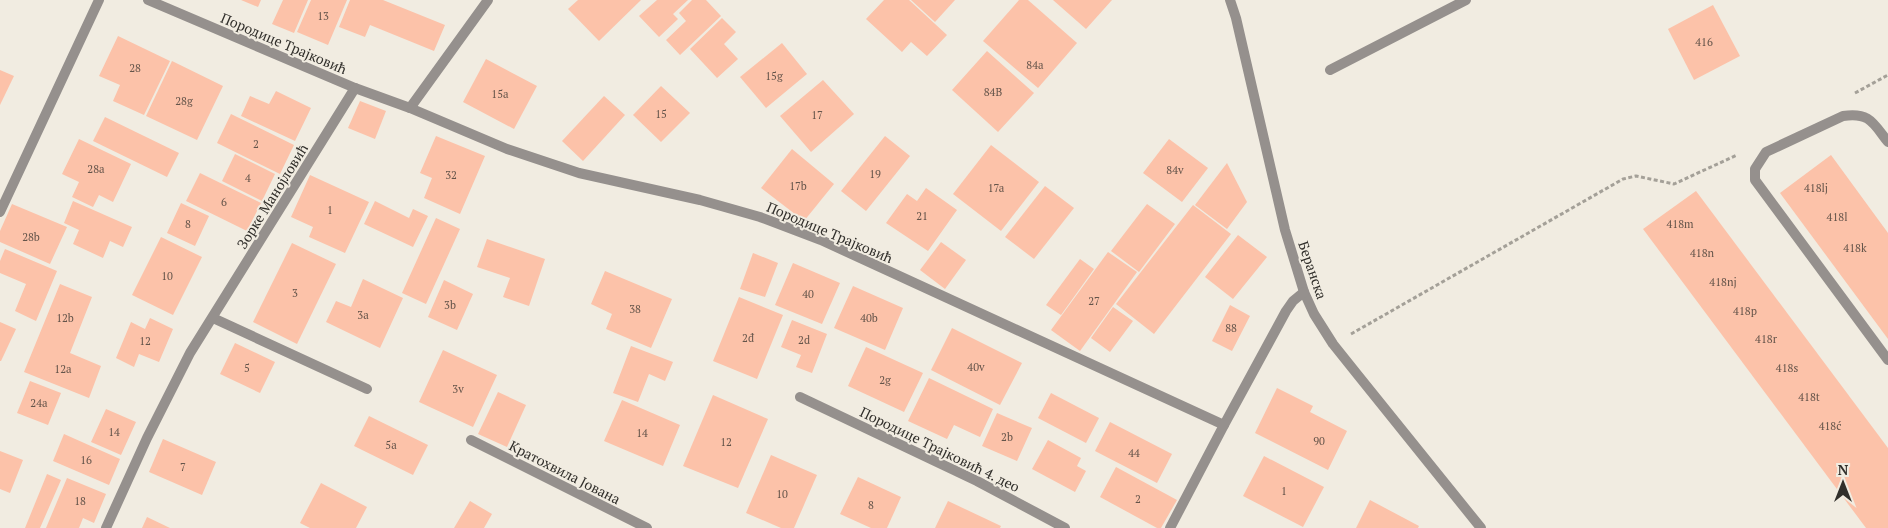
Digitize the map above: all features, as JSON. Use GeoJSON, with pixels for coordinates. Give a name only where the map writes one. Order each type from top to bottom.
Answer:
{"type":"FeatureCollection","features":[{"type":"Feature","properties":{"kind":"street"},"geometry":{"type":"LineString","coordinates":[[0,212],[99,0]]}},
{"type":"Feature","properties":{"kind":"street","name":"Породице Трајковић"},"geometry":{"type":"LineString","coordinates":[[148,0],[355,88],[410,108],[540,161],[579,173],[700,200],[760,217],[821,240],[1224,425]]}},
{"type":"Feature","properties":{"kind":"street"},"geometry":{"type":"LineString","coordinates":[[410,108],[488,0]]}},
{"type":"Feature","properties":{"kind":"street","name":"Беранска"},"geometry":{"type":"LineString","coordinates":[[1230,0],[1236,18],[1285,230],[1304,292],[1314,314],[1333,344],[1471,523],[1481,528]]}},
{"type":"Feature","properties":{"kind":"street"},"geometry":{"type":"LineString","coordinates":[[1330,70],[1466,0]]}},
{"type":"Feature","properties":{"kind":"street","name":"Зорке Манојловић"},"geometry":{"type":"LineString","coordinates":[[106,528],[173,384],[190,353],[355,88]]}},
{"type":"Feature","properties":{"kind":"street"},"geometry":{"type":"LineString","coordinates":[[1888,142],[1871,119],[1855,114],[1843,116],[1766,152],[1754,170],[1754,180],[1888,360]]}},
{"type":"Feature","properties":{"kind":"street"},"geometry":{"type":"LineString","coordinates":[[1170,528],[1292,301],[1304,292]]}},
{"type":"Feature","properties":{"kind":"street"},"geometry":{"type":"LineString","coordinates":[[213,318],[367,389]]}},
{"type":"Feature","properties":{"kind":"street","name":"Породице Трајковић 4. део"},"geometry":{"type":"LineString","coordinates":[[800,397],[986,486],[1066,528]]}},
{"type":"Feature","properties":{"kind":"street","name":"Кратохвила Јована"},"geometry":{"type":"LineString","coordinates":[[471,440],[647,528]]}},
{"type":"Feature","properties":{"kind":"path"},"geometry":{"type":"LineString","coordinates":[[1854,93],[1888,75]]}},
{"type":"Feature","properties":{"kind":"path"},"geometry":{"type":"LineString","coordinates":[[1333,344],[1622,179],[1636,176],[1674,184],[1741,153]]}},
{"type":"Feature","properties":{"kind":"building"},"geometry":{"type":"Polygon","coordinates":[[[241,0],[261,0],[258,7],[241,0]]]}},
{"type":"Feature","properties":{"kind":"building"},"geometry":{"type":"Polygon","coordinates":[[[283,0],[308,0],[294,33],[272,24],[283,0]]]}},
{"type":"Feature","properties":{"kind":"building"},"geometry":{"type":"Polygon","coordinates":[[[311,0],[347,0],[328,45],[297,32],[311,0]]]}},
{"type":"Feature","properties":{"kind":"building"},"geometry":{"type":"Polygon","coordinates":[[[350,0],[383,0],[445,25],[434,51],[370,25],[365,37],[339,27],[350,0]]]}},
{"type":"Feature","properties":{"kind":"building"},"geometry":{"type":"Polygon","coordinates":[[[578,0],[641,0],[599,41],[568,9],[578,0]]]}},
{"type":"Feature","properties":{"kind":"building"},"geometry":{"type":"Polygon","coordinates":[[[657,0],[688,0],[673,14],[678,19],[659,37],[639,16],[657,0]]]}},
{"type":"Feature","properties":{"kind":"building"},"geometry":{"type":"Polygon","coordinates":[[[692,0],[706,0],[721,16],[680,55],[666,40],[686,21],[679,13],[692,0]]]}},
{"type":"Feature","properties":{"kind":"building"},"geometry":{"type":"Polygon","coordinates":[[[884,0],[909,0],[947,35],[927,56],[911,42],[902,52],[866,19],[884,0]]]}},
{"type":"Feature","properties":{"kind":"building"},"geometry":{"type":"Polygon","coordinates":[[[911,0],[955,0],[935,22],[911,0]]]}},
{"type":"Feature","properties":{"kind":"building"},"geometry":{"type":"Polygon","coordinates":[[[1019,0],[1028,0],[1077,43],[1038,88],[983,41],[1019,0]]]}},
{"type":"Feature","properties":{"kind":"building"},"geometry":{"type":"Polygon","coordinates":[[[1053,0],[1112,0],[1086,29],[1053,0]]]}},
{"type":"Feature","properties":{"kind":"building"},"geometry":{"type":"Polygon","coordinates":[[[1713,5],[1740,56],[1694,80],[1668,29],[1713,5]]]}},
{"type":"Feature","properties":{"kind":"building"},"geometry":{"type":"Polygon","coordinates":[[[722,18],[736,32],[724,44],[738,59],[717,78],[690,49],[722,18]]]}},
{"type":"Feature","properties":{"kind":"building"},"geometry":{"type":"Polygon","coordinates":[[[118,36],[170,61],[144,115],[113,101],[120,85],[99,76],[118,36]]]}},
{"type":"Feature","properties":{"kind":"building"},"geometry":{"type":"Polygon","coordinates":[[[782,43],[807,74],[766,108],[740,77],[782,43]]]}},
{"type":"Feature","properties":{"kind":"building"},"geometry":{"type":"Polygon","coordinates":[[[987,51],[1034,93],[998,132],[952,90],[987,51]]]}},
{"type":"Feature","properties":{"kind":"building"},"geometry":{"type":"Polygon","coordinates":[[[486,59],[537,86],[514,129],[463,102],[486,59]]]}},
{"type":"Feature","properties":{"kind":"building"},"geometry":{"type":"Polygon","coordinates":[[[172,61],[223,86],[197,140],[146,116],[172,61]]]}},
{"type":"Feature","properties":{"kind":"building"},"geometry":{"type":"Polygon","coordinates":[[[0,70],[14,76],[0,105],[0,70]]]}},
{"type":"Feature","properties":{"kind":"building"},"geometry":{"type":"Polygon","coordinates":[[[823,80],[854,114],[811,152],[780,116],[823,80]]]}},
{"type":"Feature","properties":{"kind":"building"},"geometry":{"type":"Polygon","coordinates":[[[661,86],[690,113],[661,142],[633,115],[661,86]]]}},
{"type":"Feature","properties":{"kind":"building"},"geometry":{"type":"Polygon","coordinates":[[[276,91],[311,108],[295,141],[241,116],[250,96],[269,104],[276,91]]]}},
{"type":"Feature","properties":{"kind":"building"},"geometry":{"type":"Polygon","coordinates":[[[604,96],[625,115],[583,161],[562,141],[604,96]]]}},
{"type":"Feature","properties":{"kind":"building"},"geometry":{"type":"Polygon","coordinates":[[[360,101],[386,111],[375,139],[348,128],[360,101]]]}},
{"type":"Feature","properties":{"kind":"building"},"geometry":{"type":"Polygon","coordinates":[[[231,114],[294,145],[280,174],[217,143],[231,114]]]}},
{"type":"Feature","properties":{"kind":"building"},"geometry":{"type":"Polygon","coordinates":[[[105,117],[179,153],[167,177],[93,141],[105,117]]]}},
{"type":"Feature","properties":{"kind":"building"},"geometry":{"type":"Polygon","coordinates":[[[436,136],[485,156],[460,214],[424,198],[432,178],[420,173],[436,136]]]}},
{"type":"Feature","properties":{"kind":"building"},"geometry":{"type":"Polygon","coordinates":[[[885,136],[910,156],[866,211],[841,191],[885,136]]]}},
{"type":"Feature","properties":{"kind":"building"},"geometry":{"type":"Polygon","coordinates":[[[79,139],[131,164],[113,202],[99,195],[93,207],[72,197],[79,182],[62,174],[79,139]]]}},
{"type":"Feature","properties":{"kind":"building"},"geometry":{"type":"Polygon","coordinates":[[[1169,139],[1208,168],[1182,202],[1143,173],[1169,139]]]}},
{"type":"Feature","properties":{"kind":"building"},"geometry":{"type":"Polygon","coordinates":[[[991,145],[1039,182],[1001,231],[953,194],[991,145]]]}},
{"type":"Feature","properties":{"kind":"building"},"geometry":{"type":"Polygon","coordinates":[[[792,149],[834,184],[804,221],[761,188],[792,149]]]}},
{"type":"Feature","properties":{"kind":"building"},"geometry":{"type":"Polygon","coordinates":[[[235,154],[275,174],[262,201],[222,181],[235,154]]]}},
{"type":"Feature","properties":{"kind":"building"},"geometry":{"type":"Polygon","coordinates":[[[1831,155],[1888,233],[1888,339],[1780,193],[1831,155]]]}},
{"type":"Feature","properties":{"kind":"building"},"geometry":{"type":"Polygon","coordinates":[[[1227,163],[1247,202],[1227,229],[1195,205],[1227,163]]]}},
{"type":"Feature","properties":{"kind":"building"},"geometry":{"type":"Polygon","coordinates":[[[200,173],[261,203],[247,231],[186,201],[200,173]]]}},
{"type":"Feature","properties":{"kind":"building"},"geometry":{"type":"Polygon","coordinates":[[[310,175],[369,202],[345,253],[309,237],[313,227],[291,217],[310,175]]]}},
{"type":"Feature","properties":{"kind":"building"},"geometry":{"type":"Polygon","coordinates":[[[1045,186],[1074,208],[1034,259],[1005,237],[1045,186]]]}},
{"type":"Feature","properties":{"kind":"building"},"geometry":{"type":"Polygon","coordinates":[[[926,188],[957,210],[928,251],[886,223],[907,194],[917,201],[926,188]]]}},
{"type":"Feature","properties":{"kind":"building"},"geometry":{"type":"Polygon","coordinates":[[[1696,191],[1888,448],[1888,528],[1866,528],[1643,229],[1696,191]]]}},
{"type":"Feature","properties":{"kind":"building"},"geometry":{"type":"Polygon","coordinates":[[[73,201],[132,227],[123,247],[110,241],[103,258],[73,244],[79,230],[64,223],[73,201]]]}},
{"type":"Feature","properties":{"kind":"building"},"geometry":{"type":"Polygon","coordinates":[[[375,201],[409,218],[413,209],[428,216],[413,247],[364,224],[375,201]]]}},
{"type":"Feature","properties":{"kind":"building"},"geometry":{"type":"Polygon","coordinates":[[[181,203],[209,216],[195,246],[167,233],[181,203]]]}},
{"type":"Feature","properties":{"kind":"building"},"geometry":{"type":"Polygon","coordinates":[[[12,204],[67,227],[50,264],[0,242],[0,231],[12,204]]]}},
{"type":"Feature","properties":{"kind":"building"},"geometry":{"type":"Polygon","coordinates":[[[1147,204],[1175,224],[1139,272],[1111,251],[1147,204]]]}},
{"type":"Feature","properties":{"kind":"building"},"geometry":{"type":"Polygon","coordinates":[[[1193,205],[1231,234],[1154,334],[1116,304],[1193,205]]]}},
{"type":"Feature","properties":{"kind":"building"},"geometry":{"type":"Polygon","coordinates":[[[436,218],[460,229],[426,304],[402,293],[436,218]]]}},
{"type":"Feature","properties":{"kind":"building"},"geometry":{"type":"Polygon","coordinates":[[[1238,235],[1267,257],[1233,299],[1205,277],[1238,235]]]}},
{"type":"Feature","properties":{"kind":"building"},"geometry":{"type":"Polygon","coordinates":[[[161,237],[202,257],[173,315],[132,295],[161,237]]]}},
{"type":"Feature","properties":{"kind":"building"},"geometry":{"type":"Polygon","coordinates":[[[487,239],[545,259],[529,306],[503,297],[510,278],[477,267],[487,239]]]}},
{"type":"Feature","properties":{"kind":"building"},"geometry":{"type":"Polygon","coordinates":[[[941,242],[966,260],[945,289],[920,270],[941,242]]]}},
{"type":"Feature","properties":{"kind":"building"},"geometry":{"type":"Polygon","coordinates":[[[292,243],[336,264],[297,344],[253,322],[292,243]]]}},
{"type":"Feature","properties":{"kind":"building"},"geometry":{"type":"Polygon","coordinates":[[[5,249],[57,271],[36,321],[15,311],[26,284],[0,273],[0,261],[5,249]]]}},
{"type":"Feature","properties":{"kind":"building"},"geometry":{"type":"Polygon","coordinates":[[[1108,252],[1137,272],[1080,351],[1051,330],[1108,252]]]}},
{"type":"Feature","properties":{"kind":"building"},"geometry":{"type":"Polygon","coordinates":[[[753,253],[778,263],[765,297],[740,289],[753,253]]]}},
{"type":"Feature","properties":{"kind":"building"},"geometry":{"type":"Polygon","coordinates":[[[1080,259],[1094,269],[1061,315],[1046,305],[1080,259]]]}},
{"type":"Feature","properties":{"kind":"building"},"geometry":{"type":"Polygon","coordinates":[[[793,263],[840,283],[822,324],[775,305],[793,263]]]}},
{"type":"Feature","properties":{"kind":"building"},"geometry":{"type":"Polygon","coordinates":[[[605,271],[672,299],[651,348],[606,329],[612,314],[591,304],[605,271]]]}},
{"type":"Feature","properties":{"kind":"building"},"geometry":{"type":"Polygon","coordinates":[[[363,279],[403,298],[380,348],[326,322],[336,301],[351,307],[363,279]]]}},
{"type":"Feature","properties":{"kind":"building"},"geometry":{"type":"Polygon","coordinates":[[[444,280],[473,294],[457,330],[428,317],[444,280]]]}},
{"type":"Feature","properties":{"kind":"building"},"geometry":{"type":"Polygon","coordinates":[[[60,284],[92,297],[70,353],[101,366],[89,398],[24,372],[60,284]]]}},
{"type":"Feature","properties":{"kind":"building"},"geometry":{"type":"Polygon","coordinates":[[[853,286],[903,308],[885,350],[834,328],[853,286]]]}},
{"type":"Feature","properties":{"kind":"building"},"geometry":{"type":"Polygon","coordinates":[[[739,297],[783,315],[757,379],[713,361],[739,297]]]}},
{"type":"Feature","properties":{"kind":"building"},"geometry":{"type":"Polygon","coordinates":[[[1230,305],[1250,316],[1232,351],[1212,341],[1230,305]]]}},
{"type":"Feature","properties":{"kind":"building"},"geometry":{"type":"Polygon","coordinates":[[[1113,307],[1133,321],[1110,352],[1091,338],[1113,307]]]}},
{"type":"Feature","properties":{"kind":"building"},"geometry":{"type":"Polygon","coordinates":[[[150,318],[173,329],[159,362],[139,354],[134,367],[116,358],[131,322],[145,329],[150,318]]]}},
{"type":"Feature","properties":{"kind":"building"},"geometry":{"type":"Polygon","coordinates":[[[792,320],[827,334],[812,373],[796,367],[801,355],[781,347],[792,320]]]}},
{"type":"Feature","properties":{"kind":"building"},"geometry":{"type":"Polygon","coordinates":[[[0,322],[16,329],[1,361],[0,361],[0,322]]]}},
{"type":"Feature","properties":{"kind":"building"},"geometry":{"type":"Polygon","coordinates":[[[952,328],[1022,363],[1000,405],[931,370],[952,328]]]}},
{"type":"Feature","properties":{"kind":"building"},"geometry":{"type":"Polygon","coordinates":[[[235,343],[275,362],[260,393],[220,374],[235,343]]]}},
{"type":"Feature","properties":{"kind":"building"},"geometry":{"type":"Polygon","coordinates":[[[631,346],[673,362],[665,381],[649,374],[638,402],[613,393],[631,346]]]}},
{"type":"Feature","properties":{"kind":"building"},"geometry":{"type":"Polygon","coordinates":[[[866,347],[923,373],[904,412],[848,386],[866,347]]]}},
{"type":"Feature","properties":{"kind":"building"},"geometry":{"type":"Polygon","coordinates":[[[443,350],[497,375],[473,427],[419,402],[443,350]]]}},
{"type":"Feature","properties":{"kind":"building"},"geometry":{"type":"Polygon","coordinates":[[[929,378],[993,409],[980,437],[954,425],[947,439],[908,421],[929,378]]]}},
{"type":"Feature","properties":{"kind":"building"},"geometry":{"type":"Polygon","coordinates":[[[30,381],[61,393],[48,425],[17,413],[30,381]]]}},
{"type":"Feature","properties":{"kind":"building"},"geometry":{"type":"Polygon","coordinates":[[[1277,388],[1313,406],[1310,412],[1347,431],[1328,470],[1255,433],[1277,388]]]}},
{"type":"Feature","properties":{"kind":"building"},"geometry":{"type":"Polygon","coordinates":[[[498,392],[526,405],[507,447],[478,434],[498,392]]]}},
{"type":"Feature","properties":{"kind":"building"},"geometry":{"type":"Polygon","coordinates":[[[1051,393],[1099,418],[1086,443],[1038,418],[1051,393]]]}},
{"type":"Feature","properties":{"kind":"building"},"geometry":{"type":"Polygon","coordinates":[[[713,395],[768,419],[738,488],[683,466],[713,395]]]}},
{"type":"Feature","properties":{"kind":"building"},"geometry":{"type":"Polygon","coordinates":[[[622,400],[680,425],[663,466],[604,441],[622,400]]]}},
{"type":"Feature","properties":{"kind":"building"},"geometry":{"type":"Polygon","coordinates":[[[106,409],[136,422],[121,455],[91,442],[106,409]]]}},
{"type":"Feature","properties":{"kind":"building"},"geometry":{"type":"Polygon","coordinates":[[[997,413],[1032,428],[1017,461],[982,446],[997,413]]]}},
{"type":"Feature","properties":{"kind":"building"},"geometry":{"type":"Polygon","coordinates":[[[369,416],[428,445],[413,475],[354,446],[369,416]]]}},
{"type":"Feature","properties":{"kind":"building"},"geometry":{"type":"Polygon","coordinates":[[[1110,422],[1172,454],[1157,483],[1095,451],[1110,422]]]}},
{"type":"Feature","properties":{"kind":"building"},"geometry":{"type":"Polygon","coordinates":[[[64,434],[120,459],[109,485],[53,461],[64,434]]]}},
{"type":"Feature","properties":{"kind":"building"},"geometry":{"type":"Polygon","coordinates":[[[163,439],[216,462],[202,495],[149,472],[163,439]]]}},
{"type":"Feature","properties":{"kind":"building"},"geometry":{"type":"Polygon","coordinates":[[[1048,440],[1081,458],[1077,466],[1086,471],[1075,492],[1032,469],[1048,440]]]}},
{"type":"Feature","properties":{"kind":"building"},"geometry":{"type":"Polygon","coordinates":[[[0,451],[23,460],[10,493],[0,489],[0,451]]]}},
{"type":"Feature","properties":{"kind":"building"},"geometry":{"type":"Polygon","coordinates":[[[771,455],[817,475],[794,528],[781,528],[746,513],[771,455]]]}},
{"type":"Feature","properties":{"kind":"building"},"geometry":{"type":"Polygon","coordinates":[[[1264,456],[1324,487],[1303,527],[1243,496],[1264,456]]]}},
{"type":"Feature","properties":{"kind":"building"},"geometry":{"type":"Polygon","coordinates":[[[1116,467],[1177,500],[1161,528],[1157,528],[1100,497],[1116,467]]]}},
{"type":"Feature","properties":{"kind":"building"},"geometry":{"type":"Polygon","coordinates":[[[47,474],[61,480],[40,528],[25,528],[47,474]]]}},
{"type":"Feature","properties":{"kind":"building"},"geometry":{"type":"Polygon","coordinates":[[[858,477],[901,497],[887,528],[871,528],[840,514],[858,477]]]}},
{"type":"Feature","properties":{"kind":"building"},"geometry":{"type":"Polygon","coordinates":[[[67,478],[106,494],[94,523],[83,518],[79,528],[46,528],[67,478]]]}},
{"type":"Feature","properties":{"kind":"building"},"geometry":{"type":"Polygon","coordinates":[[[321,483],[367,507],[356,528],[310,528],[300,523],[321,483]]]}},
{"type":"Feature","properties":{"kind":"building"},"geometry":{"type":"Polygon","coordinates":[[[1370,500],[1419,526],[1418,528],[1356,528],[1370,500]]]}},
{"type":"Feature","properties":{"kind":"building"},"geometry":{"type":"Polygon","coordinates":[[[470,501],[492,514],[484,528],[454,528],[470,501]]]}},
{"type":"Feature","properties":{"kind":"building"},"geometry":{"type":"Polygon","coordinates":[[[948,501],[1001,526],[1000,528],[935,528],[948,501]]]}},
{"type":"Feature","properties":{"kind":"building"},"geometry":{"type":"Polygon","coordinates":[[[147,517],[170,528],[142,528],[147,517]]]}}]}
